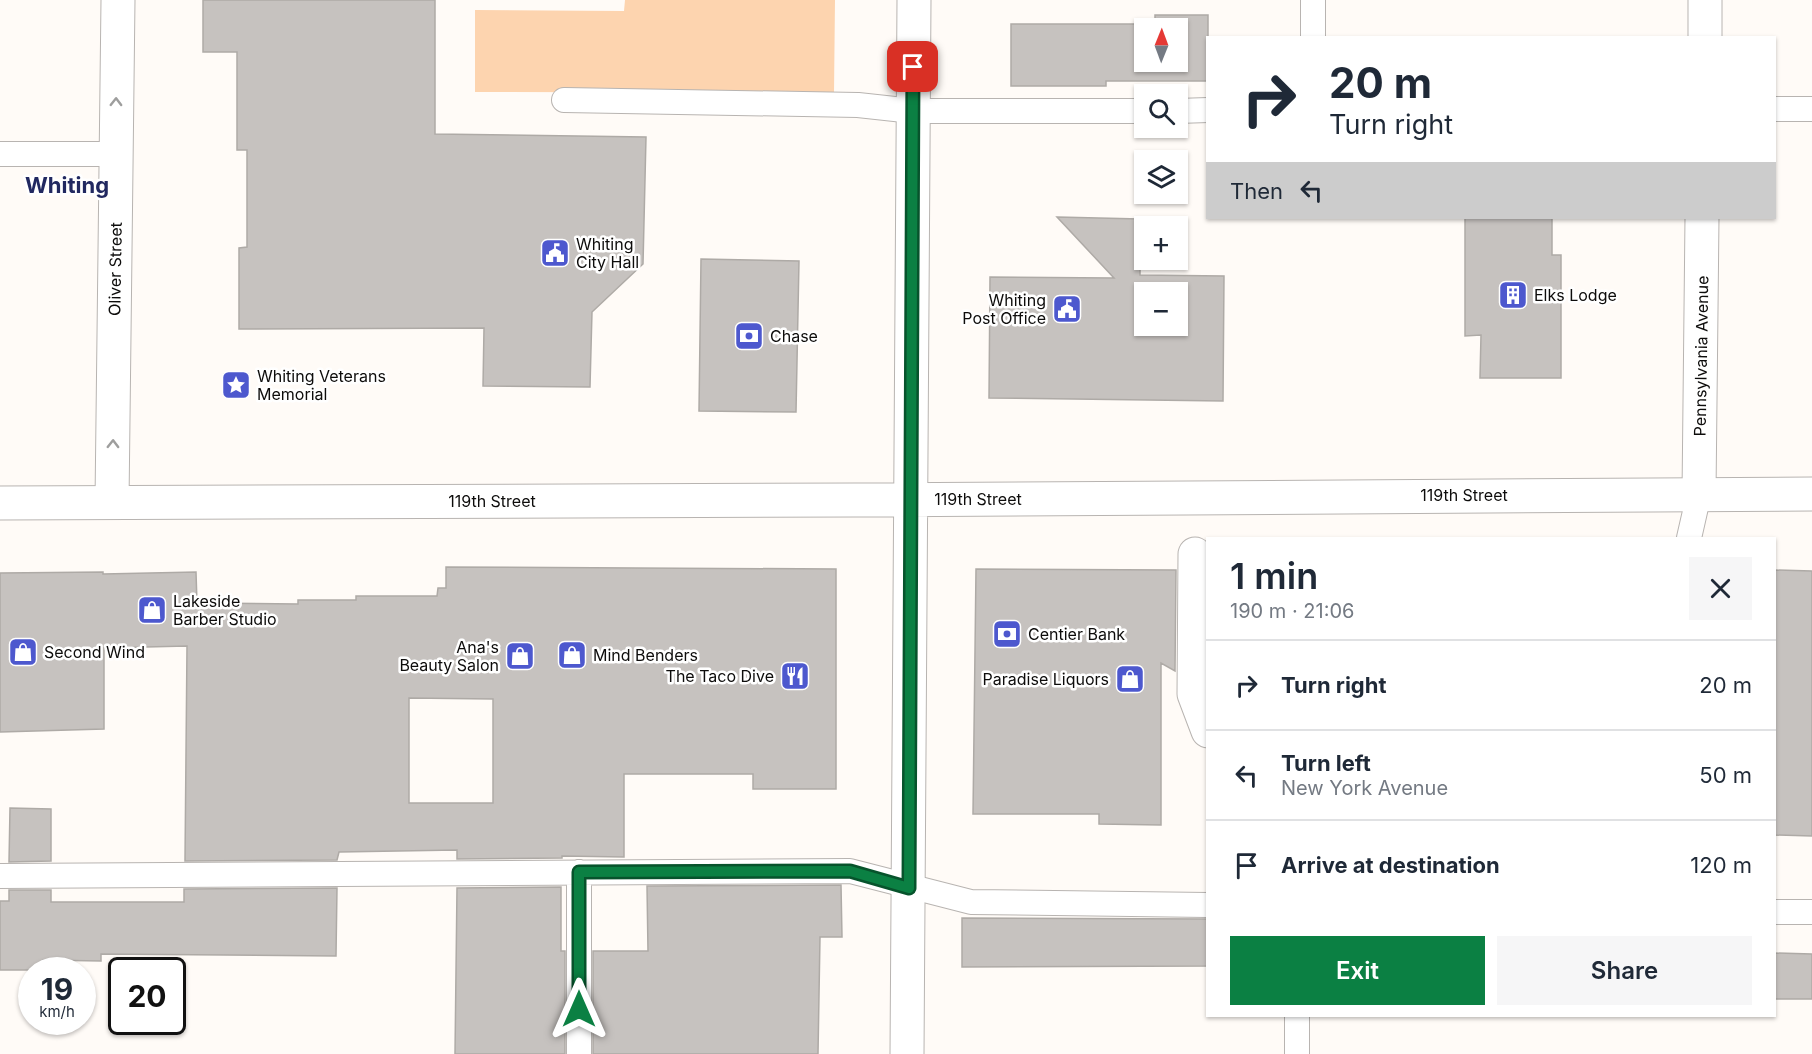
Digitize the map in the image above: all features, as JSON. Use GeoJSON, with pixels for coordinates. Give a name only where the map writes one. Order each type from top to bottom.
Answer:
{"type":"FeatureCollection","features":[{"type":"Feature","properties":{"kind":"street","name":"Oliver Street"},"geometry":{"type":"LineString","coordinates":[[112,502],[118,0]]}},
{"type":"Feature","properties":{"kind":"street"},"geometry":{"type":"LineString","coordinates":[[907,1054],[914,0]]}},
{"type":"Feature","properties":{"kind":"street"},"geometry":{"type":"LineString","coordinates":[[1705,0],[1705,36]]}},
{"type":"Feature","properties":{"kind":"street","name":"Pennsylvania Avenue"},"geometry":{"type":"LineString","coordinates":[[1699,494],[1702,219]]}},
{"type":"Feature","properties":{"kind":"street","name":"119th Street"},"geometry":{"type":"LineString","coordinates":[[0,502],[911,500],[1812,494]]}},
{"type":"Feature","properties":{"kind":"street"},"geometry":{"type":"LineString","coordinates":[[1195,554],[1194,694],[1206,726]]}},
{"type":"Feature","properties":{"kind":"lane"},"geometry":{"type":"LineString","coordinates":[[1313,0],[1313,36]]}},
{"type":"Feature","properties":{"kind":"lane"},"geometry":{"type":"LineString","coordinates":[[564,100],[858,105],[913,111],[1134,111]]}},
{"type":"Feature","properties":{"kind":"lane"},"geometry":{"type":"LineString","coordinates":[[1776,109],[1812,109]]}},
{"type":"Feature","properties":{"kind":"lane"},"geometry":{"type":"LineString","coordinates":[[1188,111],[1206,111]]}},
{"type":"Feature","properties":{"kind":"lane"},"geometry":{"type":"LineString","coordinates":[[0,154],[116,154]]}},
{"type":"Feature","properties":{"kind":"lane"},"geometry":{"type":"LineString","coordinates":[[1689,537],[1699,494]]}},
{"type":"Feature","properties":{"kind":"lane"},"geometry":{"type":"LineString","coordinates":[[0,876],[850,871],[909,888],[971,902],[1206,905]]}},
{"type":"Feature","properties":{"kind":"lane"},"geometry":{"type":"LineString","coordinates":[[579,872],[579,1054]]}},
{"type":"Feature","properties":{"kind":"lane"},"geometry":{"type":"LineString","coordinates":[[1776,912],[1812,912]]}},
{"type":"Feature","properties":{"kind":"lane"},"geometry":{"type":"LineString","coordinates":[[1297,1017],[1297,1054]]}},
{"type":"Feature","properties":{"kind":"shaded area"},"geometry":{"type":"Polygon","coordinates":[[[625,0],[835,0],[834,93],[475,92],[475,10],[624,11],[625,0]]]}},
{"type":"Feature","properties":{"kind":"building"},"geometry":{"type":"Polygon","coordinates":[[[203,0],[435,0],[435,134],[646,137],[643,264],[592,312],[590,387],[483,386],[484,328],[239,329],[239,248],[247,247],[247,150],[237,150],[237,52],[203,52],[203,0]]]}},
{"type":"Feature","properties":{"kind":"building"},"geometry":{"type":"Polygon","coordinates":[[[1155,15],[1208,15],[1206,81],[1106,81],[1106,86],[1011,86],[1011,24],[1134,24],[1134,72],[1188,72],[1188,18],[1155,18],[1155,15]]]}},
{"type":"Feature","properties":{"kind":"building","name":"Whiting Post Office"},"geometry":{"type":"Polygon","coordinates":[[[1057,217],[1134,219],[1134,270],[1140,270],[1140,275],[1224,276],[1223,401],[989,398],[990,277],[1114,278],[1057,217]]]}},
{"type":"Feature","properties":{"kind":"building","name":"Elks Lodge"},"geometry":{"type":"Polygon","coordinates":[[[1465,219],[1552,219],[1552,255],[1561,255],[1561,378],[1480,378],[1481,335],[1465,336],[1465,219]]]}},
{"type":"Feature","properties":{"kind":"building","name":"Chase"},"geometry":{"type":"Polygon","coordinates":[[[701,259],[799,261],[796,412],[699,411],[701,259]]]}},
{"type":"Feature","properties":{"kind":"building"},"geometry":{"type":"Polygon","coordinates":[[[446,567],[836,569],[836,789],[753,789],[753,774],[624,774],[624,857],[457,859],[457,850],[339,852],[337,860],[185,861],[187,646],[104,648],[104,729],[0,732],[0,573],[196,572],[197,603],[298,604],[298,600],[356,600],[356,596],[437,596],[438,588],[446,588],[446,567]],[[409,698],[409,803],[493,803],[493,699],[409,698]]]}},
{"type":"Feature","properties":{"kind":"building"},"geometry":{"type":"Polygon","coordinates":[[[976,569],[1176,570],[1175,671],[1161,663],[1161,825],[1099,824],[1099,814],[973,814],[976,569]]]}},
{"type":"Feature","properties":{"kind":"building"},"geometry":{"type":"Polygon","coordinates":[[[1776,570],[1812,571],[1812,836],[1776,835],[1776,570]]]}},
{"type":"Feature","properties":{"kind":"building"},"geometry":{"type":"Polygon","coordinates":[[[10,808],[51,809],[51,861],[9,862],[10,808]]]}},
{"type":"Feature","properties":{"kind":"building"},"geometry":{"type":"Polygon","coordinates":[[[841,885],[842,937],[820,937],[818,1054],[593,1054],[593,951],[648,951],[647,886],[841,885]]]}},
{"type":"Feature","properties":{"kind":"building"},"geometry":{"type":"Polygon","coordinates":[[[561,887],[561,951],[565,951],[565,1054],[455,1054],[457,888],[561,887]]]}},
{"type":"Feature","properties":{"kind":"building"},"geometry":{"type":"Polygon","coordinates":[[[337,888],[336,956],[101,954],[101,961],[96,961],[96,957],[18,957],[18,970],[0,970],[0,901],[9,901],[9,890],[51,890],[51,902],[184,902],[184,889],[337,888]]]}},
{"type":"Feature","properties":{"kind":"building"},"geometry":{"type":"Polygon","coordinates":[[[962,918],[1206,919],[1206,966],[962,967],[962,918]]]}},
{"type":"Feature","properties":{"kind":"building"},"geometry":{"type":"Polygon","coordinates":[[[1776,953],[1812,954],[1812,999],[1776,999],[1776,953]]]}},
{"type":"Feature","properties":{"kind":"place","name":"Whiting City Hall"},"geometry":{"type":"Point","coordinates":[555,253]}},
{"type":"Feature","properties":{"kind":"place","name":"Elks Lodge"},"geometry":{"type":"Point","coordinates":[1513,295]}},
{"type":"Feature","properties":{"kind":"place","name":"Whiting Post Office"},"geometry":{"type":"Point","coordinates":[1067,309]}},
{"type":"Feature","properties":{"kind":"place","name":"Chase"},"geometry":{"type":"Point","coordinates":[749,336]}},
{"type":"Feature","properties":{"kind":"place","name":"Whiting Veterans Memorial"},"geometry":{"type":"Point","coordinates":[236,385]}},
{"type":"Feature","properties":{"kind":"place","name":"Lakeside Barber Studio"},"geometry":{"type":"Point","coordinates":[152,610]}},
{"type":"Feature","properties":{"kind":"place","name":"Centier Bank"},"geometry":{"type":"Point","coordinates":[1007,634]}},
{"type":"Feature","properties":{"kind":"place","name":"Second Wind"},"geometry":{"type":"Point","coordinates":[23,652]}},
{"type":"Feature","properties":{"kind":"place","name":"Mind Benders"},"geometry":{"type":"Point","coordinates":[572,655]}},
{"type":"Feature","properties":{"kind":"place","name":"Ana's Beauty Salon"},"geometry":{"type":"Point","coordinates":[520,656]}},
{"type":"Feature","properties":{"kind":"place","name":"The Taco Dive"},"geometry":{"type":"Point","coordinates":[795,676]}},
{"type":"Feature","properties":{"kind":"place","name":"Paradise Liquors"},"geometry":{"type":"Point","coordinates":[1130,679]}},
{"type":"Feature","properties":{"kind":"district","name":"Whiting"},"geometry":{"type":"Point","coordinates":[67,185]}},
{"type":"Feature","properties":{"kind":"route"},"geometry":{"type":"LineString","coordinates":[[579,1009],[579,872],[850,871],[909,888],[913,67]]}}]}
